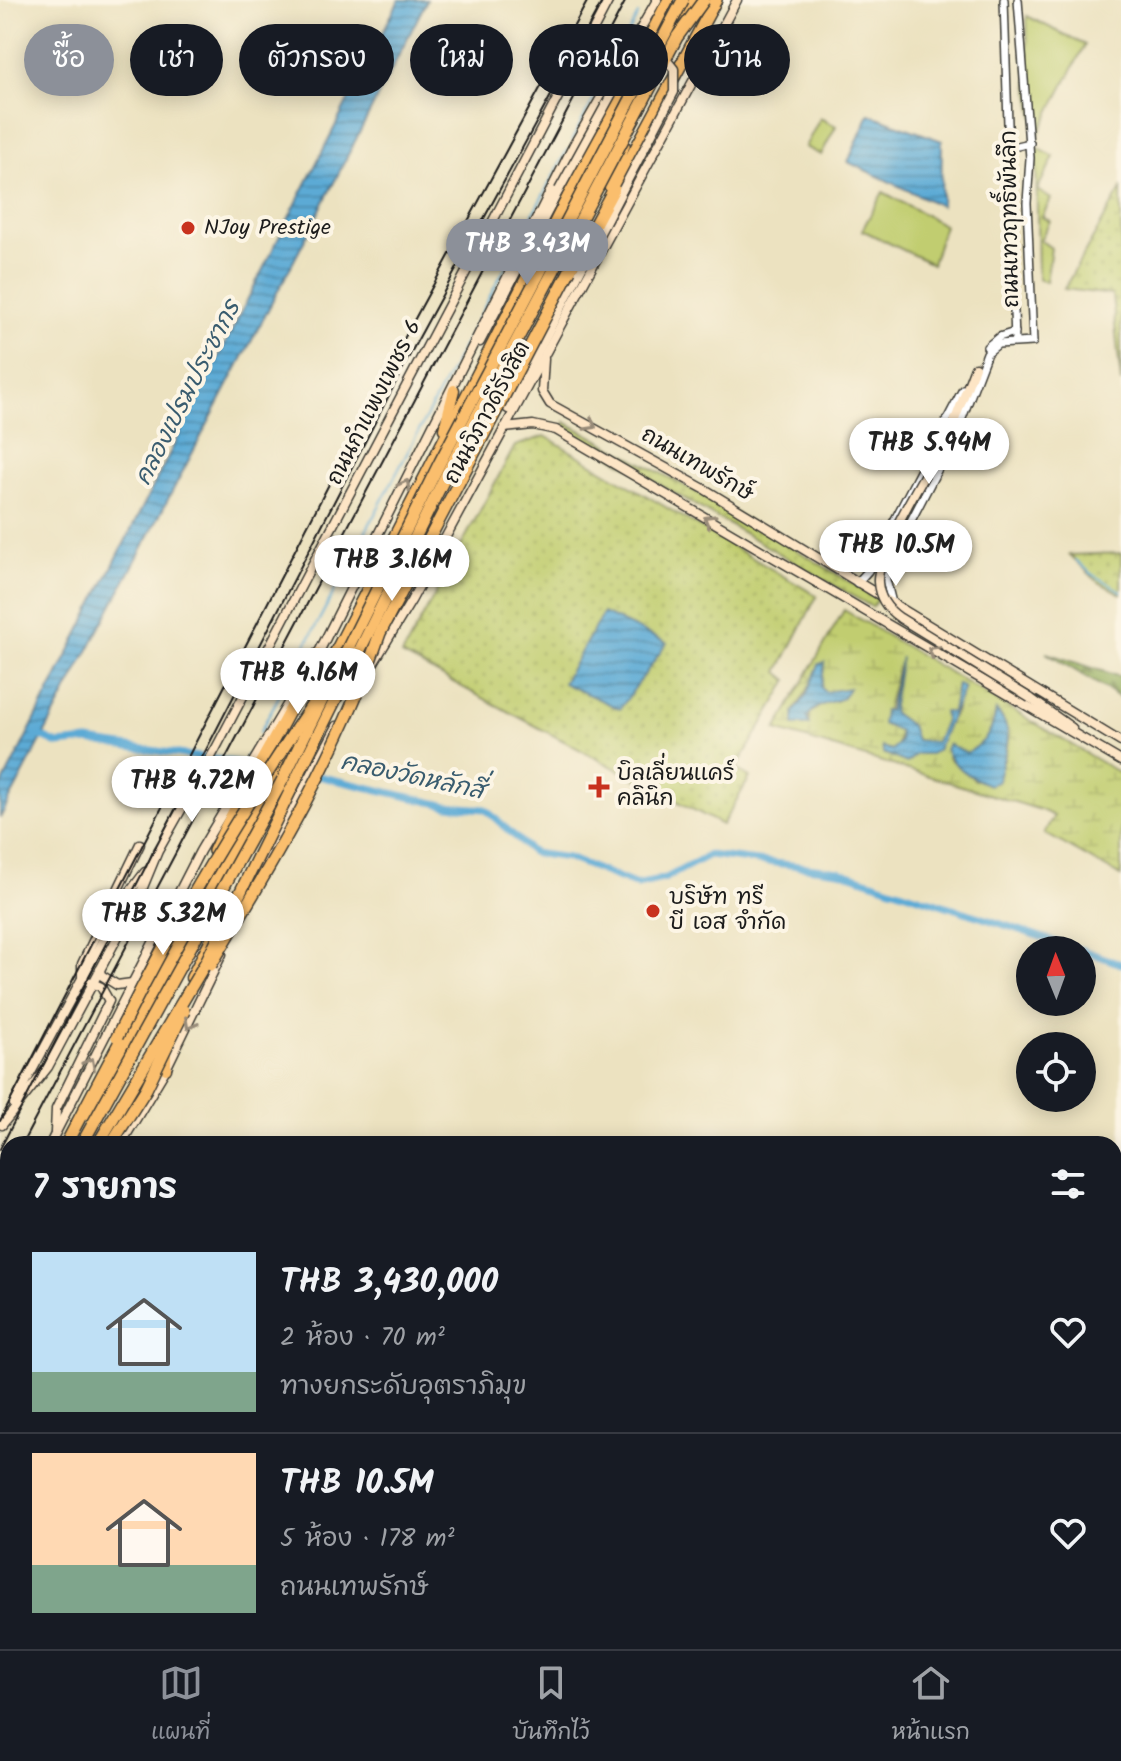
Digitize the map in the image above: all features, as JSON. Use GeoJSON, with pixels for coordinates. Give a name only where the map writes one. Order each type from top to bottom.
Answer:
{"type":"FeatureCollection","features":[{"type":"Feature","properties":{"kind":"highway","name":"ถนนวิภาวดีรังสิต"},"geometry":{"type":"LineString","coordinates":[[66,1136],[276,771],[668,0]]}},
{"type":"Feature","properties":{"kind":"highway"},"geometry":{"type":"LineString","coordinates":[[86,1136],[352,646],[440,462],[683,0]]}},
{"type":"Feature","properties":{"kind":"highway","name":"ถนนวิภาวดีรังสิต"},"geometry":{"type":"LineString","coordinates":[[104,1136],[166,1027],[700,0]]}},
{"type":"Feature","properties":{"kind":"highway"},"geometry":{"type":"LineString","coordinates":[[104,1136],[206,962],[452,463],[677,37],[700,0]]}},
{"type":"Feature","properties":{"kind":"highway"},"geometry":{"type":"LineString","coordinates":[[116,1136],[146,1089],[185,1009],[261,884],[335,743],[363,683],[380,633],[716,0]]}},
{"type":"Feature","properties":{"kind":"highway"},"geometry":{"type":"LineString","coordinates":[[600,216],[624,145]]}},
{"type":"Feature","properties":{"kind":"highway"},"geometry":{"type":"LineString","coordinates":[[440,447],[454,390]]}},
{"type":"Feature","properties":{"kind":"highway"},"geometry":{"type":"LineString","coordinates":[[66,1136],[184,905],[229,830],[352,646]]}},
{"type":"Feature","properties":{"kind":"highway"},"geometry":{"type":"LineString","coordinates":[[66,1136],[174,942],[253,765],[299,697],[318,654]]}},
{"type":"Feature","properties":{"kind":"highway"},"geometry":{"type":"LineString","coordinates":[[166,1027],[166,1069]]}},
{"type":"Feature","properties":{"kind":"main road","name":"ถนนกำแพงเพชร 6"},"geometry":{"type":"LineString","coordinates":[[1,1127],[48,1067],[99,976],[139,897],[151,865],[216,748],[609,0]]}},
{"type":"Feature","properties":{"kind":"main road","name":"ถนนวิภาวดีรังสิต"},"geometry":{"type":"LineString","coordinates":[[318,654],[454,390],[487,314],[573,146],[657,0]]}},
{"type":"Feature","properties":{"kind":"main road","name":"ถนนวิภาวดีรังสิต"},"geometry":{"type":"LineString","coordinates":[[126,1136],[200,1005],[258,872],[310,774],[411,601],[546,347],[737,0]]}},
{"type":"Feature","properties":{"kind":"main road"},"geometry":{"type":"LineString","coordinates":[[465,367],[632,57],[648,50],[660,52],[674,69],[674,92],[510,404],[494,447]]}},
{"type":"Feature","properties":{"kind":"main road","name":"ถนนเทพรักษ์"},"geometry":{"type":"LineString","coordinates":[[546,347],[542,391],[550,404],[706,490],[1121,742]]}},
{"type":"Feature","properties":{"kind":"main road"},"geometry":{"type":"LineString","coordinates":[[975,367],[953,425],[882,560],[880,592],[891,612],[1059,716],[1085,740]]}},
{"type":"Feature","properties":{"kind":"main road"},"geometry":{"type":"LineString","coordinates":[[556,430],[566,412]]}},
{"type":"Feature","properties":{"kind":"main road","name":"ถนนเทพรักษ์"},"geometry":{"type":"LineString","coordinates":[[504,428],[538,425],[556,430],[1121,761]]}},
{"type":"Feature","properties":{"kind":"main road","name":"ถนนวิภาวดีรังสิต"},"geometry":{"type":"LineString","coordinates":[[65,1136],[132,983],[253,765]]}},
{"type":"Feature","properties":{"kind":"main road"},"geometry":{"type":"LineString","coordinates":[[99,976],[82,978],[82,964],[140,844]]}},
{"type":"Feature","properties":{"kind":"main road","name":"ถนนกำแพงเพชร 6"},"geometry":{"type":"LineString","coordinates":[[1,1127],[126,897],[151,865]]}},
{"type":"Feature","properties":{"kind":"main road"},"geometry":{"type":"LineString","coordinates":[[87,968],[117,985],[132,983]]}},
{"type":"Feature","properties":{"kind":"main road"},"geometry":{"type":"LineString","coordinates":[[62,1136],[56,1109],[109,1001],[99,976]]}},
{"type":"Feature","properties":{"kind":"street","name":"ถนนเทวฤทธิ์พันลึก"},"geometry":{"type":"LineString","coordinates":[[1004,0],[1015,342],[1033,342],[1027,203],[1030,143],[1018,0]]}},
{"type":"Feature","properties":{"kind":"street"},"geometry":{"type":"LineString","coordinates":[[1009,148],[1030,143]]}},
{"type":"Feature","properties":{"kind":"street"},"geometry":{"type":"LineString","coordinates":[[857,583],[872,563],[975,367],[992,341],[1015,332]]}},
{"type":"Feature","properties":{"kind":"street"},"geometry":{"type":"LineString","coordinates":[[892,604],[886,580],[887,567],[956,434],[987,353],[998,344],[1015,342]]}},
{"type":"Feature","properties":{"kind":"street"},"geometry":{"type":"LineString","coordinates":[[872,563],[877,571],[887,567]]}},
{"type":"Feature","properties":{"kind":"green space"},"geometry":{"type":"Polygon","coordinates":[[[1027,16],[1085,45],[1037,137],[1028,82],[1027,16]]]}},
{"type":"Feature","properties":{"kind":"green space"},"geometry":{"type":"Polygon","coordinates":[[[820,118],[836,126],[821,155],[805,147],[820,118]]]}},
{"type":"Feature","properties":{"kind":"green space"},"geometry":{"type":"Polygon","coordinates":[[[1036,147],[1054,157],[1037,190],[1051,199],[1042,217],[1050,221],[1040,240],[1051,248],[1046,282],[1038,279],[1036,147]]]}},
{"type":"Feature","properties":{"kind":"green space"},"geometry":{"type":"Polygon","coordinates":[[[1121,189],[1121,383],[1112,295],[1064,289],[1121,189]]]}},
{"type":"Feature","properties":{"kind":"green space"},"geometry":{"type":"Polygon","coordinates":[[[883,192],[944,225],[932,264],[862,230],[883,192]]]}},
{"type":"Feature","properties":{"kind":"green space"},"geometry":{"type":"Polygon","coordinates":[[[565,422],[732,511],[878,599],[872,607],[565,430],[565,422]]]}},
{"type":"Feature","properties":{"kind":"green space"},"geometry":{"type":"Polygon","coordinates":[[[545,436],[817,596],[778,672],[788,680],[736,769],[750,777],[722,825],[402,655],[515,446],[545,436]]]}},
{"type":"Feature","properties":{"kind":"green space"},"geometry":{"type":"Polygon","coordinates":[[[1121,553],[1121,594],[1097,581],[1070,555],[1121,553]]]}},
{"type":"Feature","properties":{"kind":"green space"},"geometry":{"type":"Polygon","coordinates":[[[844,610],[1121,774],[1121,876],[1044,833],[1054,816],[1041,810],[776,730],[844,610]],[[824,663],[794,712],[802,725],[808,725],[810,713],[827,701],[836,701],[847,689],[825,693],[821,687],[824,663]],[[898,666],[883,724],[899,731],[897,747],[884,754],[916,754],[937,750],[942,734],[956,711],[957,685],[952,712],[936,743],[916,740],[911,726],[892,712],[898,666]],[[996,711],[990,731],[979,745],[967,753],[956,750],[948,758],[975,780],[1000,769],[1006,754],[1007,731],[996,711]]]}},
{"type":"Feature","properties":{"kind":"green space"},"geometry":{"type":"Polygon","coordinates":[[[1046,653],[1121,677],[1121,698],[1046,653]]]}},
{"type":"Feature","properties":{"kind":"water"},"geometry":{"type":"Polygon","coordinates":[[[399,0],[427,0],[415,24],[410,24],[410,33],[394,65],[394,24],[387,24],[399,0]]]}},
{"type":"Feature","properties":{"kind":"water"},"geometry":{"type":"Polygon","coordinates":[[[350,96],[378,96],[0,818],[0,789],[350,96]]]}},
{"type":"Feature","properties":{"kind":"water"},"geometry":{"type":"Polygon","coordinates":[[[869,114],[942,141],[941,206],[848,162],[869,114]]]}},
{"type":"Feature","properties":{"kind":"water"},"geometry":{"type":"Polygon","coordinates":[[[603,613],[667,643],[620,709],[563,683],[603,613]]]}},
{"type":"Feature","properties":{"kind":"water"},"geometry":{"type":"Polygon","coordinates":[[[901,657],[892,712],[911,726],[916,740],[936,742],[945,720],[944,712],[952,712],[957,684],[964,688],[937,750],[930,754],[916,754],[907,763],[883,753],[882,747],[892,750],[900,741],[899,731],[882,724],[884,710],[889,711],[901,657]]]}},
{"type":"Feature","properties":{"kind":"water"},"geometry":{"type":"Polygon","coordinates":[[[825,662],[821,687],[825,692],[849,688],[843,698],[815,709],[807,717],[809,725],[794,725],[794,712],[806,696],[819,664],[825,662]]]}},
{"type":"Feature","properties":{"kind":"water"},"geometry":{"type":"Polygon","coordinates":[[[996,710],[1003,719],[1008,736],[998,781],[989,785],[964,771],[945,749],[948,744],[967,753],[974,749],[988,735],[996,710]]]}},
{"type":"Feature","properties":{"kind":"waterway"},"geometry":{"type":"LineString","coordinates":[[572,140],[638,15]]}},
{"type":"Feature","properties":{"kind":"waterway"},"geometry":{"type":"LineString","coordinates":[[260,732],[567,150]]}},
{"type":"Feature","properties":{"kind":"waterway"},"geometry":{"type":"LineString","coordinates":[[1076,560],[1092,574],[1121,591]]}},
{"type":"Feature","properties":{"kind":"waterway","name":"คลองวัดหลักสี่"},"geometry":{"type":"LineString","coordinates":[[36,734],[58,744],[88,741],[254,765]]}},
{"type":"Feature","properties":{"kind":"waterway","name":"คลองวัดหลักสี่"},"geometry":{"type":"LineString","coordinates":[[242,765],[247,755]]}},
{"type":"Feature","properties":{"kind":"waterway","name":"คลองวัดหลักสี่"},"geometry":{"type":"LineString","coordinates":[[318,776],[448,806],[485,809],[533,853],[568,858],[637,885],[666,878],[709,855],[839,871],[1038,936]]}},
{"type":"Feature","properties":{"kind":"waterway","name":"คลองวัดหลักสี่"},"geometry":{"type":"LineString","coordinates":[[1096,955],[1121,964]]}},
{"type":"Feature","properties":{"kind":"railway"},"geometry":{"type":"LineString","coordinates":[[0,1121],[405,337],[588,0]]}},
{"type":"Feature","properties":{"kind":"railway"},"geometry":{"type":"LineString","coordinates":[[7,1136],[416,343],[603,0]]}},
{"type":"Feature","properties":{"kind":"railway"},"geometry":{"type":"LineString","coordinates":[[26,1136],[626,0]]}},
{"type":"Feature","properties":{"kind":"place","name":"NJoy Prestige"},"geometry":{"type":"Point","coordinates":[188,228]}},
{"type":"Feature","properties":{"kind":"place","name":"บิลเลี่ยนแคร์ คลินิก"},"geometry":{"type":"Point","coordinates":[599,787]}},
{"type":"Feature","properties":{"kind":"place","name":"บริษัท ทรี บี เอส จำกัด"},"geometry":{"type":"Point","coordinates":[653,911]}},
{"type":"Feature","properties":{"kind":"water label","name":"คลองเปรมประชากร"},"geometry":{"type":"Point","coordinates":[188,393]}}]}
